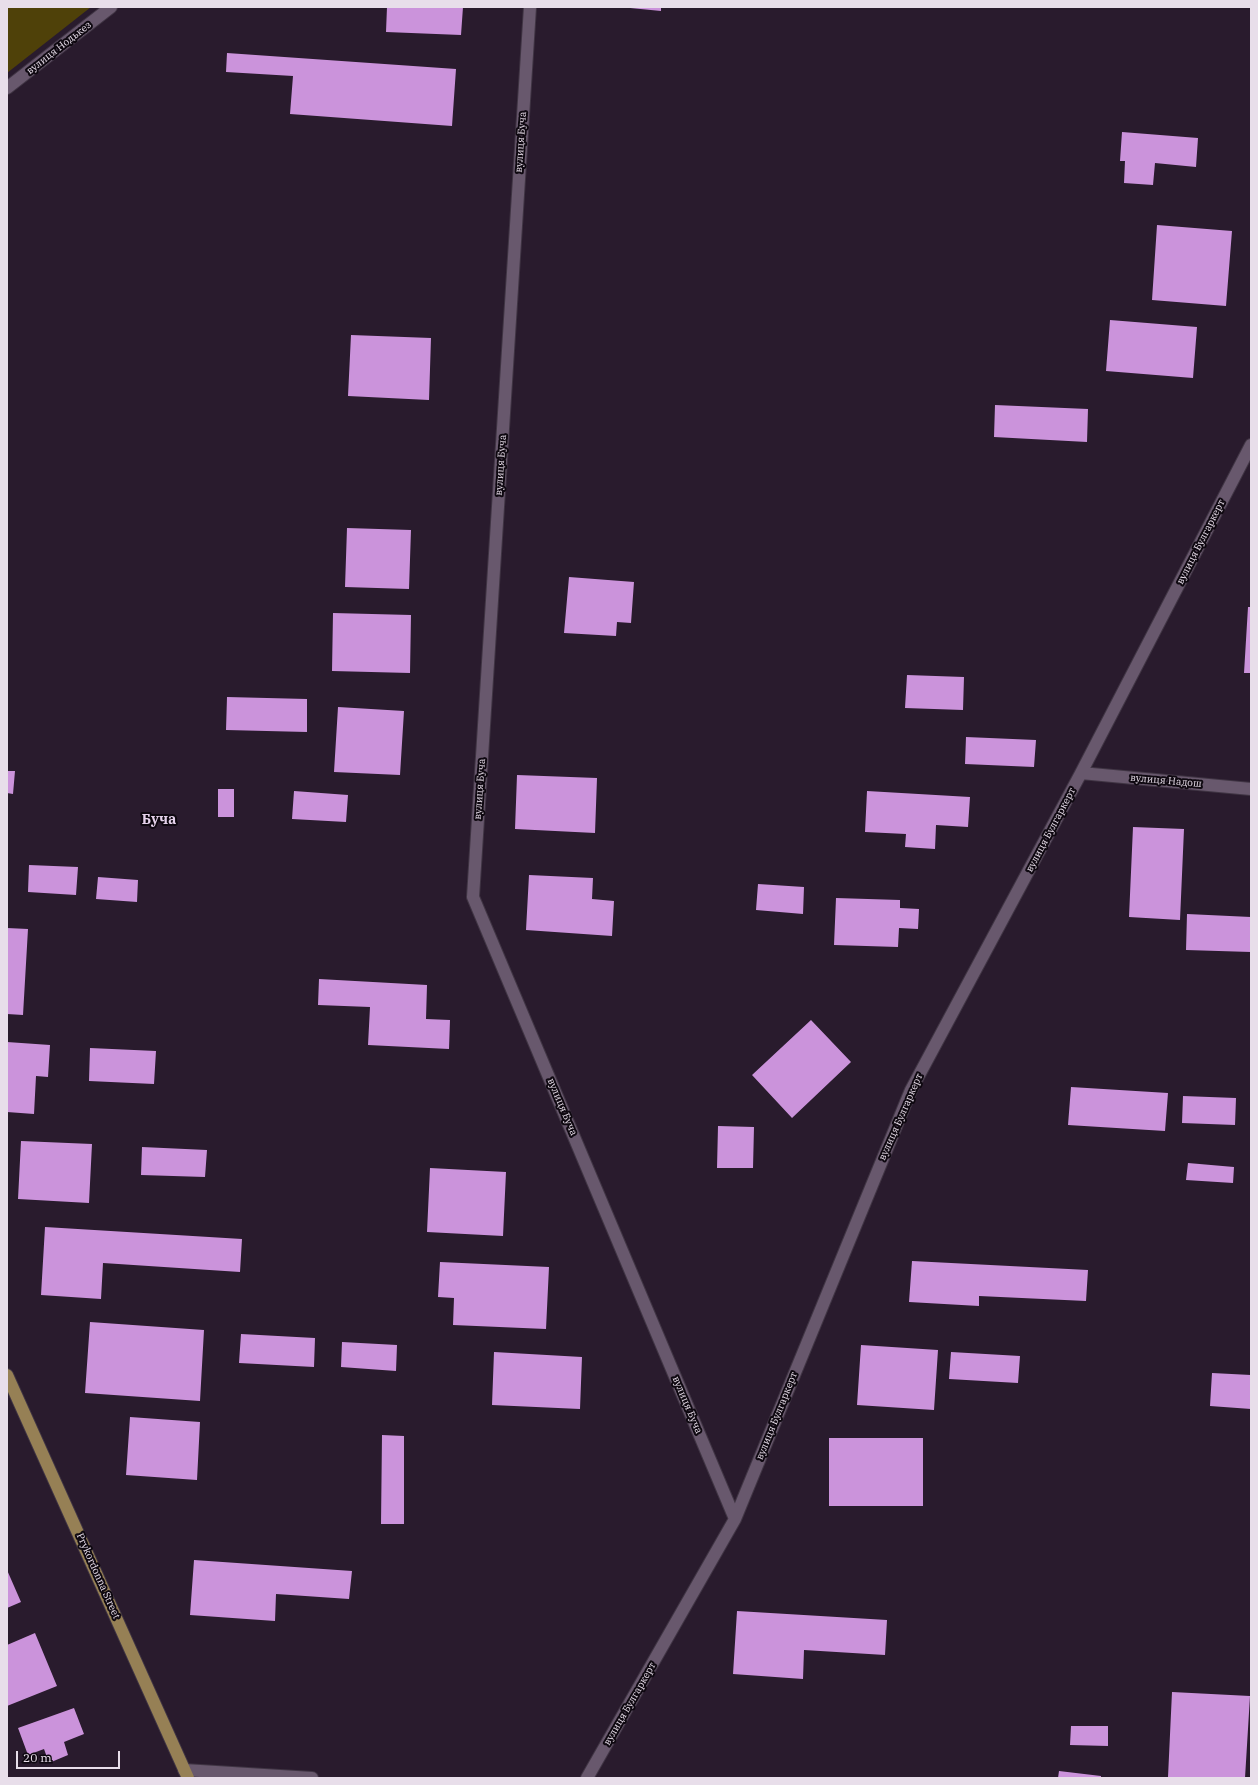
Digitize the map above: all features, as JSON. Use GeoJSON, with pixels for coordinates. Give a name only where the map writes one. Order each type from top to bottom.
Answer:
{"type":"FeatureCollection","features":[{"type":"Feature","properties":{"kind":"main road","name":"Prykordonna Street"},"geometry":{"type":"LineString","coordinates":[[7,1375],[186,1774]]}},
{"type":"Feature","properties":{"kind":"street","name":"вулиця Нодькез"},"geometry":{"type":"LineString","coordinates":[[7,88],[111,7]]}},
{"type":"Feature","properties":{"kind":"street","name":"вулиця Буча"},"geometry":{"type":"LineString","coordinates":[[530,7],[473,897],[735,1519]]}},
{"type":"Feature","properties":{"kind":"street","name":"вулиця Булгаркерт"},"geometry":{"type":"LineString","coordinates":[[587,1778],[735,1519],[911,1090],[1081,773],[1251,445]]}},
{"type":"Feature","properties":{"kind":"street","name":"вулиця Надош"},"geometry":{"type":"LineString","coordinates":[[1081,773],[1251,789]]}},
{"type":"Feature","properties":{"kind":"street"},"geometry":{"type":"LineString","coordinates":[[186,1774],[312,1778]]}},
{"type":"Feature","properties":{"kind":"shaded area"},"geometry":{"type":"Polygon","coordinates":[[[7,7],[91,7],[7,73],[7,7]]]}},
{"type":"Feature","properties":{"kind":"building"},"geometry":{"type":"Polygon","coordinates":[[[387,7],[463,7],[461,35],[386,32],[387,7]]]}},
{"type":"Feature","properties":{"kind":"building"},"geometry":{"type":"Polygon","coordinates":[[[620,7],[661,7],[661,11],[620,7]]]}},
{"type":"Feature","properties":{"kind":"building"},"geometry":{"type":"Polygon","coordinates":[[[227,53],[456,69],[452,126],[290,114],[293,76],[226,72],[227,53]]]}},
{"type":"Feature","properties":{"kind":"building"},"geometry":{"type":"Polygon","coordinates":[[[1122,132],[1198,138],[1196,167],[1155,163],[1153,185],[1124,183],[1125,161],[1120,161],[1122,132]]]}},
{"type":"Feature","properties":{"kind":"building"},"geometry":{"type":"Polygon","coordinates":[[[1157,225],[1232,231],[1226,306],[1152,300],[1157,225]]]}},
{"type":"Feature","properties":{"kind":"building"},"geometry":{"type":"Polygon","coordinates":[[[1110,320],[1197,327],[1193,378],[1106,371],[1110,320]]]}},
{"type":"Feature","properties":{"kind":"building"},"geometry":{"type":"Polygon","coordinates":[[[351,335],[431,338],[429,400],[348,396],[351,335]]]}},
{"type":"Feature","properties":{"kind":"building"},"geometry":{"type":"Polygon","coordinates":[[[995,405],[1088,409],[1087,442],[994,437],[995,405]]]}},
{"type":"Feature","properties":{"kind":"building"},"geometry":{"type":"Polygon","coordinates":[[[347,528],[411,530],[409,589],[345,587],[347,528]]]}},
{"type":"Feature","properties":{"kind":"building"},"geometry":{"type":"Polygon","coordinates":[[[569,577],[634,582],[631,623],[617,622],[616,636],[564,633],[569,577]]]}},
{"type":"Feature","properties":{"kind":"building"},"geometry":{"type":"Polygon","coordinates":[[[1248,607],[1251,607],[1251,673],[1244,673],[1248,607]]]}},
{"type":"Feature","properties":{"kind":"building"},"geometry":{"type":"Polygon","coordinates":[[[333,613],[411,615],[410,673],[332,671],[333,613]]]}},
{"type":"Feature","properties":{"kind":"building"},"geometry":{"type":"Polygon","coordinates":[[[907,675],[964,677],[963,710],[905,708],[907,675]]]}},
{"type":"Feature","properties":{"kind":"building"},"geometry":{"type":"Polygon","coordinates":[[[227,697],[307,699],[307,732],[226,730],[227,697]]]}},
{"type":"Feature","properties":{"kind":"building"},"geometry":{"type":"Polygon","coordinates":[[[338,707],[404,711],[400,775],[334,772],[338,707]]]}},
{"type":"Feature","properties":{"kind":"building"},"geometry":{"type":"Polygon","coordinates":[[[966,737],[1036,740],[1034,767],[965,764],[966,737]]]}},
{"type":"Feature","properties":{"kind":"building"},"geometry":{"type":"Polygon","coordinates":[[[7,771],[15,771],[13,794],[7,793],[7,771]]]}},
{"type":"Feature","properties":{"kind":"building"},"geometry":{"type":"Polygon","coordinates":[[[517,775],[597,778],[595,833],[515,829],[517,775]]]}},
{"type":"Feature","properties":{"kind":"building"},"geometry":{"type":"Polygon","coordinates":[[[218,789],[234,789],[234,817],[218,817],[218,789]]]}},
{"type":"Feature","properties":{"kind":"building"},"geometry":{"type":"Polygon","coordinates":[[[294,791],[348,795],[346,822],[292,819],[294,791]]]}},
{"type":"Feature","properties":{"kind":"building"},"geometry":{"type":"Polygon","coordinates":[[[867,791],[970,797],[968,827],[936,825],[935,849],[905,847],[906,834],[865,832],[867,791]]]}},
{"type":"Feature","properties":{"kind":"building"},"geometry":{"type":"Polygon","coordinates":[[[1133,827],[1184,829],[1180,920],[1129,917],[1133,827]]]}},
{"type":"Feature","properties":{"kind":"building"},"geometry":{"type":"Polygon","coordinates":[[[29,865],[78,867],[76,895],[28,892],[29,865]]]}},
{"type":"Feature","properties":{"kind":"building"},"geometry":{"type":"Polygon","coordinates":[[[529,875],[593,878],[592,899],[614,901],[612,936],[526,930],[529,875]]]}},
{"type":"Feature","properties":{"kind":"building"},"geometry":{"type":"Polygon","coordinates":[[[98,877],[138,880],[137,902],[96,899],[98,877]]]}},
{"type":"Feature","properties":{"kind":"building"},"geometry":{"type":"Polygon","coordinates":[[[758,884],[804,887],[803,914],[756,910],[758,884]]]}},
{"type":"Feature","properties":{"kind":"building"},"geometry":{"type":"Polygon","coordinates":[[[836,898],[900,900],[900,908],[919,909],[918,929],[899,928],[898,947],[834,945],[836,898]]]}},
{"type":"Feature","properties":{"kind":"building"},"geometry":{"type":"Polygon","coordinates":[[[1187,914],[1251,917],[1251,952],[1186,950],[1187,914]]]}},
{"type":"Feature","properties":{"kind":"building"},"geometry":{"type":"Polygon","coordinates":[[[7,928],[28,929],[23,1015],[7,1014],[7,928]]]}},
{"type":"Feature","properties":{"kind":"building"},"geometry":{"type":"Polygon","coordinates":[[[319,979],[427,985],[426,1019],[450,1020],[449,1049],[368,1045],[370,1007],[318,1005],[319,979]]]}},
{"type":"Feature","properties":{"kind":"building"},"geometry":{"type":"Polygon","coordinates":[[[811,1020],[851,1062],[792,1118],[752,1075],[811,1020]]]}},
{"type":"Feature","properties":{"kind":"building"},"geometry":{"type":"Polygon","coordinates":[[[7,1042],[50,1045],[48,1077],[36,1076],[34,1114],[7,1112],[7,1042]]]}},
{"type":"Feature","properties":{"kind":"building"},"geometry":{"type":"Polygon","coordinates":[[[90,1048],[156,1051],[154,1084],[89,1081],[90,1048]]]}},
{"type":"Feature","properties":{"kind":"building"},"geometry":{"type":"Polygon","coordinates":[[[1071,1087],[1168,1093],[1165,1131],[1068,1125],[1071,1087]]]}},
{"type":"Feature","properties":{"kind":"building"},"geometry":{"type":"Polygon","coordinates":[[[1183,1096],[1236,1098],[1235,1125],[1182,1123],[1183,1096]]]}},
{"type":"Feature","properties":{"kind":"building"},"geometry":{"type":"Polygon","coordinates":[[[718,1126],[754,1127],[753,1168],[717,1168],[718,1126]]]}},
{"type":"Feature","properties":{"kind":"building"},"geometry":{"type":"Polygon","coordinates":[[[21,1141],[92,1144],[89,1203],[18,1199],[21,1141]]]}},
{"type":"Feature","properties":{"kind":"building"},"geometry":{"type":"Polygon","coordinates":[[[142,1147],[207,1150],[205,1177],[141,1175],[142,1147]]]}},
{"type":"Feature","properties":{"kind":"building"},"geometry":{"type":"Polygon","coordinates":[[[1188,1163],[1234,1167],[1233,1183],[1186,1180],[1188,1163]]]}},
{"type":"Feature","properties":{"kind":"building"},"geometry":{"type":"Polygon","coordinates":[[[430,1168],[506,1172],[503,1236],[427,1232],[430,1168]]]}},
{"type":"Feature","properties":{"kind":"building"},"geometry":{"type":"Polygon","coordinates":[[[45,1227],[242,1239],[240,1272],[103,1263],[101,1299],[41,1295],[45,1227]]]}},
{"type":"Feature","properties":{"kind":"building"},"geometry":{"type":"Polygon","coordinates":[[[912,1261],[1088,1270],[1086,1301],[979,1296],[979,1306],[909,1302],[912,1261]]]}},
{"type":"Feature","properties":{"kind":"building"},"geometry":{"type":"Polygon","coordinates":[[[440,1262],[549,1267],[546,1329],[453,1325],[454,1298],[438,1297],[440,1262]]]}},
{"type":"Feature","properties":{"kind":"building"},"geometry":{"type":"Polygon","coordinates":[[[90,1322],[204,1330],[200,1401],[85,1393],[90,1322]]]}},
{"type":"Feature","properties":{"kind":"building"},"geometry":{"type":"Polygon","coordinates":[[[241,1334],[315,1338],[314,1367],[239,1363],[241,1334]]]}},
{"type":"Feature","properties":{"kind":"building"},"geometry":{"type":"Polygon","coordinates":[[[342,1342],[397,1345],[396,1371],[341,1367],[342,1342]]]}},
{"type":"Feature","properties":{"kind":"building"},"geometry":{"type":"Polygon","coordinates":[[[861,1345],[938,1350],[934,1410],[857,1405],[861,1345]]]}},
{"type":"Feature","properties":{"kind":"building"},"geometry":{"type":"Polygon","coordinates":[[[494,1352],[582,1357],[580,1409],[492,1405],[494,1352]]]}},
{"type":"Feature","properties":{"kind":"building"},"geometry":{"type":"Polygon","coordinates":[[[951,1352],[1020,1356],[1018,1383],[949,1379],[951,1352]]]}},
{"type":"Feature","properties":{"kind":"building"},"geometry":{"type":"Polygon","coordinates":[[[1212,1373],[1251,1375],[1251,1409],[1210,1406],[1212,1373]]]}},
{"type":"Feature","properties":{"kind":"building"},"geometry":{"type":"Polygon","coordinates":[[[130,1417],[200,1422],[197,1480],[126,1475],[130,1417]]]}},
{"type":"Feature","properties":{"kind":"building"},"geometry":{"type":"Polygon","coordinates":[[[382,1435],[404,1436],[404,1524],[381,1524],[382,1435]]]}},
{"type":"Feature","properties":{"kind":"building"},"geometry":{"type":"Polygon","coordinates":[[[829,1438],[923,1438],[923,1506],[829,1506],[829,1438]]]}},
{"type":"Feature","properties":{"kind":"building"},"geometry":{"type":"Polygon","coordinates":[[[194,1560],[352,1571],[349,1599],[276,1594],[275,1621],[190,1615],[194,1560]]]}},
{"type":"Feature","properties":{"kind":"building"},"geometry":{"type":"Polygon","coordinates":[[[7,1570],[21,1602],[7,1608],[7,1570]]]}},
{"type":"Feature","properties":{"kind":"building"},"geometry":{"type":"Polygon","coordinates":[[[737,1611],[887,1620],[885,1655],[804,1650],[803,1679],[733,1674],[737,1611]]]}},
{"type":"Feature","properties":{"kind":"building"},"geometry":{"type":"Polygon","coordinates":[[[35,1633],[57,1686],[7,1706],[7,1645],[35,1633]]]}},
{"type":"Feature","properties":{"kind":"building"},"geometry":{"type":"Polygon","coordinates":[[[1172,1692],[1250,1696],[1245,1778],[1168,1777],[1172,1692]]]}},
{"type":"Feature","properties":{"kind":"building"},"geometry":{"type":"Polygon","coordinates":[[[74,1708],[84,1734],[64,1742],[68,1755],[49,1763],[44,1749],[28,1755],[18,1728],[74,1708]]]}},
{"type":"Feature","properties":{"kind":"building"},"geometry":{"type":"Polygon","coordinates":[[[1071,1726],[1108,1726],[1108,1746],[1070,1745],[1071,1726]]]}},
{"type":"Feature","properties":{"kind":"building"},"geometry":{"type":"Polygon","coordinates":[[[1059,1771],[1101,1776],[1101,1778],[1058,1778],[1059,1771]]]}},
{"type":"Feature","properties":{"kind":"district","name":"Буча"},"geometry":{"type":"Point","coordinates":[159,820]}}]}
